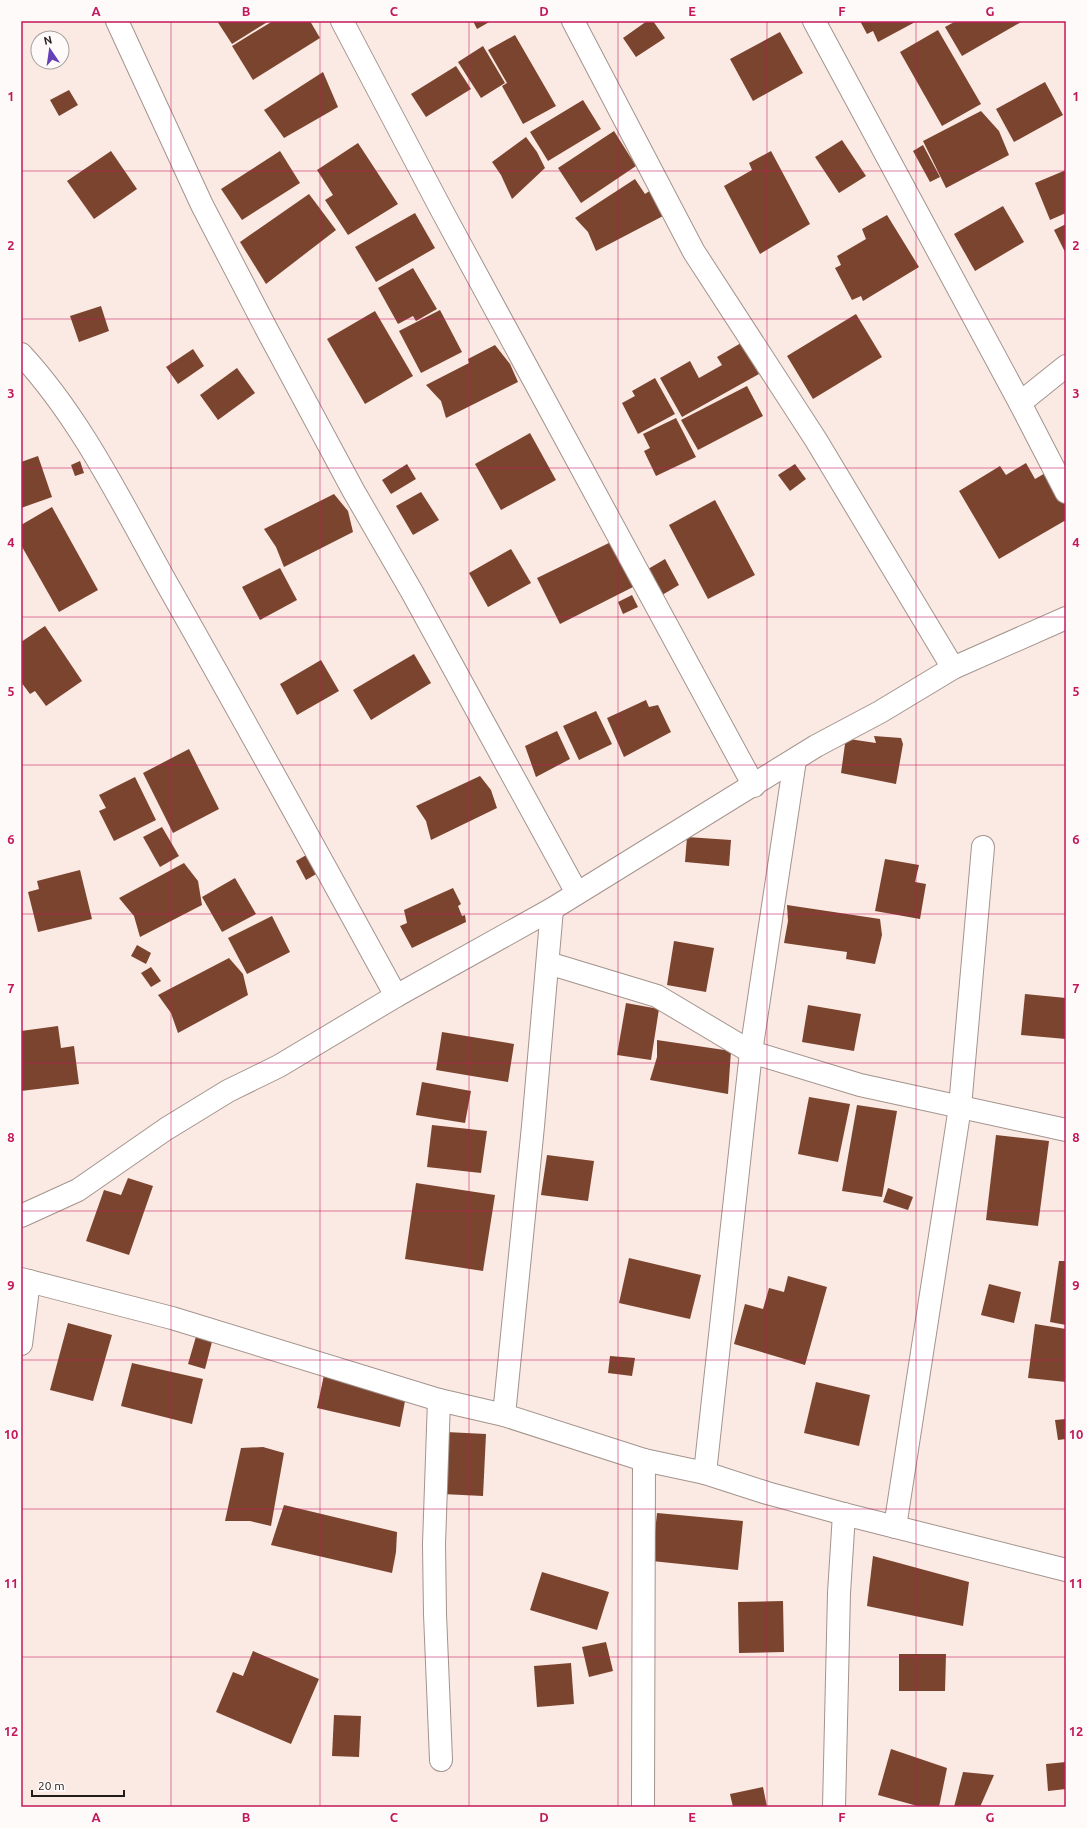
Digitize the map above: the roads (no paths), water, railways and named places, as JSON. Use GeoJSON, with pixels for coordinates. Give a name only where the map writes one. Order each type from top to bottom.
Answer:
{"type":"FeatureCollection","features":[{"type":"Feature","properties":{"kind":"street"},"geometry":{"type":"LineString","coordinates":[[117,21],[202,205],[256,309],[353,490],[416,599],[577,893]]}},
{"type":"Feature","properties":{"kind":"street"},"geometry":{"type":"LineString","coordinates":[[342,21],[445,216],[754,786]]}},
{"type":"Feature","properties":{"kind":"street"},"geometry":{"type":"LineString","coordinates":[[573,21],[694,252],[816,440],[953,668]]}},
{"type":"Feature","properties":{"kind":"street"},"geometry":{"type":"LineString","coordinates":[[814,21],[1020,403],[1066,492]]}},
{"type":"Feature","properties":{"kind":"street"},"geometry":{"type":"LineString","coordinates":[[21,354],[44,378],[78,426],[242,717],[396,996]]}},
{"type":"Feature","properties":{"kind":"street"},"geometry":{"type":"LineString","coordinates":[[1020,403],[1066,366]]}},
{"type":"Feature","properties":{"kind":"street"},"geometry":{"type":"LineString","coordinates":[[21,1216],[78,1190],[166,1129],[228,1091],[279,1066],[396,996],[552,909],[795,760],[880,712],[953,668],[1066,618]]}},
{"type":"Feature","properties":{"kind":"street"},"geometry":{"type":"LineString","coordinates":[[705,1473],[751,1052],[795,760]]}},
{"type":"Feature","properties":{"kind":"street"},"geometry":{"type":"LineString","coordinates":[[895,1527],[960,1107],[983,847]]}},
{"type":"Feature","properties":{"kind":"street"},"geometry":{"type":"LineString","coordinates":[[504,1414],[552,909]]}},
{"type":"Feature","properties":{"kind":"street"},"geometry":{"type":"LineString","coordinates":[[548,963],[657,996],[751,1052],[860,1086],[1066,1130]]}},
{"type":"Feature","properties":{"kind":"street"},"geometry":{"type":"LineString","coordinates":[[21,1344],[25,1280],[179,1320],[439,1400],[504,1414],[644,1460],[705,1473],[767,1493],[844,1514],[1066,1570]]}},
{"type":"Feature","properties":{"kind":"street"},"geometry":{"type":"LineString","coordinates":[[439,1400],[434,1544],[435,1614],[441,1760]]}},
{"type":"Feature","properties":{"kind":"street"},"geometry":{"type":"LineString","coordinates":[[643,1807],[644,1460]]}},
{"type":"Feature","properties":{"kind":"street"},"geometry":{"type":"LineString","coordinates":[[834,1807],[839,1593],[844,1514]]}}]}
